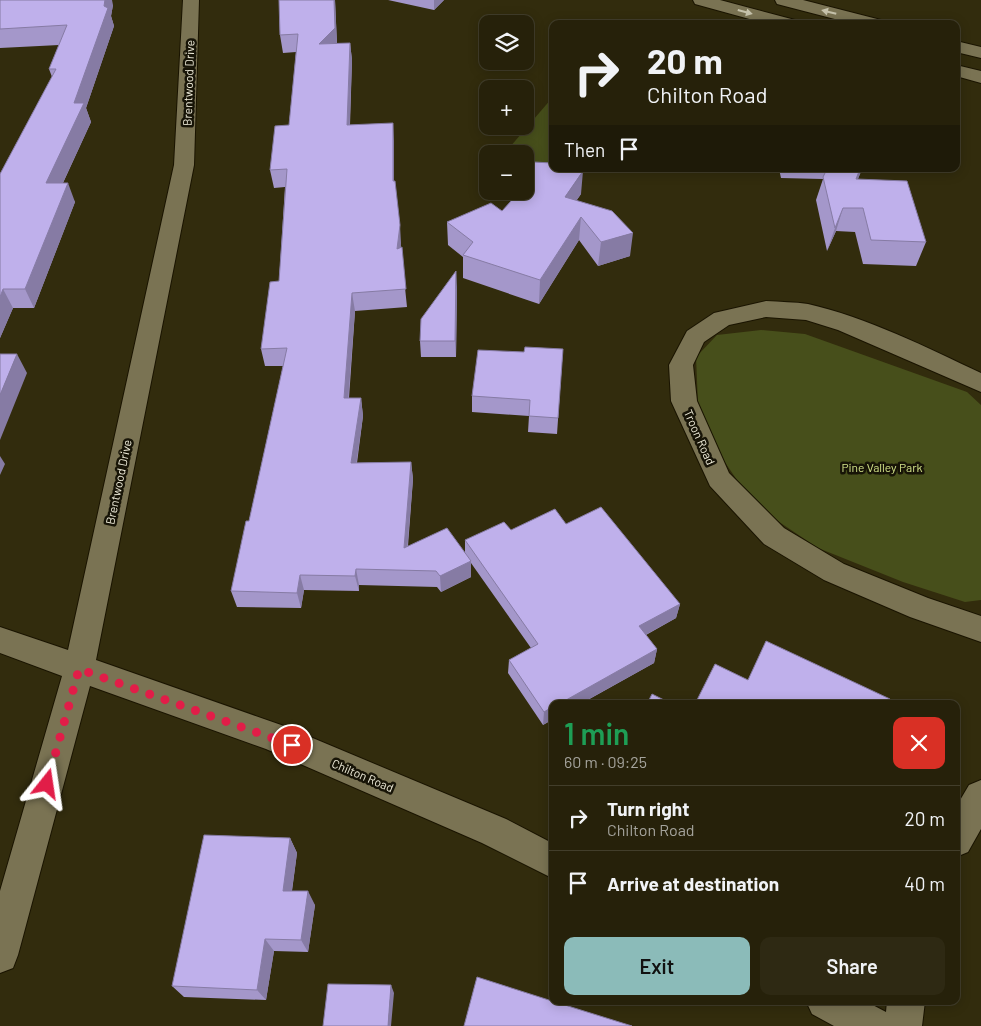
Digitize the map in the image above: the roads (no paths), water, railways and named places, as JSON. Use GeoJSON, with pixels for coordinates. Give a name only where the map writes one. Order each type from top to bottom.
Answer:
{"type":"FeatureCollection","features":[{"type":"Feature","properties":{"kind":"street","name":"Brentwood Drive"},"geometry":{"type":"LineString","coordinates":[[0,955],[79,669],[184,165],[191,0]]}},
{"type":"Feature","properties":{"kind":"street"},"geometry":{"type":"LineString","coordinates":[[701,0],[774,20]]}},
{"type":"Feature","properties":{"kind":"street"},"geometry":{"type":"LineString","coordinates":[[783,0],[860,20]]}},
{"type":"Feature","properties":{"kind":"street"},"geometry":{"type":"LineString","coordinates":[[960,47],[981,53]]}},
{"type":"Feature","properties":{"kind":"street"},"geometry":{"type":"LineString","coordinates":[[960,71],[981,77]]}},
{"type":"Feature","properties":{"kind":"street","name":"Troon Road"},"geometry":{"type":"LineString","coordinates":[[981,383],[926,357],[846,324],[806,312],[766,309],[722,320],[695,337],[681,365],[684,401],[719,479],[774,536],[834,572],[920,608],[981,629]]}},
{"type":"Feature","properties":{"kind":"street","name":"Chilton Road"},"geometry":{"type":"LineString","coordinates":[[0,640],[273,738],[494,831],[549,859]]}},
{"type":"Feature","properties":{"kind":"street"},"geometry":{"type":"LineString","coordinates":[[960,833],[981,796]]}},
{"type":"Feature","properties":{"kind":"street"},"geometry":{"type":"LineString","coordinates":[[833,1005],[873,1026]]}},
{"type":"Feature","properties":{"kind":"street"},"geometry":{"type":"LineString","coordinates":[[903,1026],[906,1005]]}},
{"type":"Feature","properties":{"kind":"park label","name":"Pine Valley Park"},"geometry":{"type":"Point","coordinates":[882,467]}}]}
